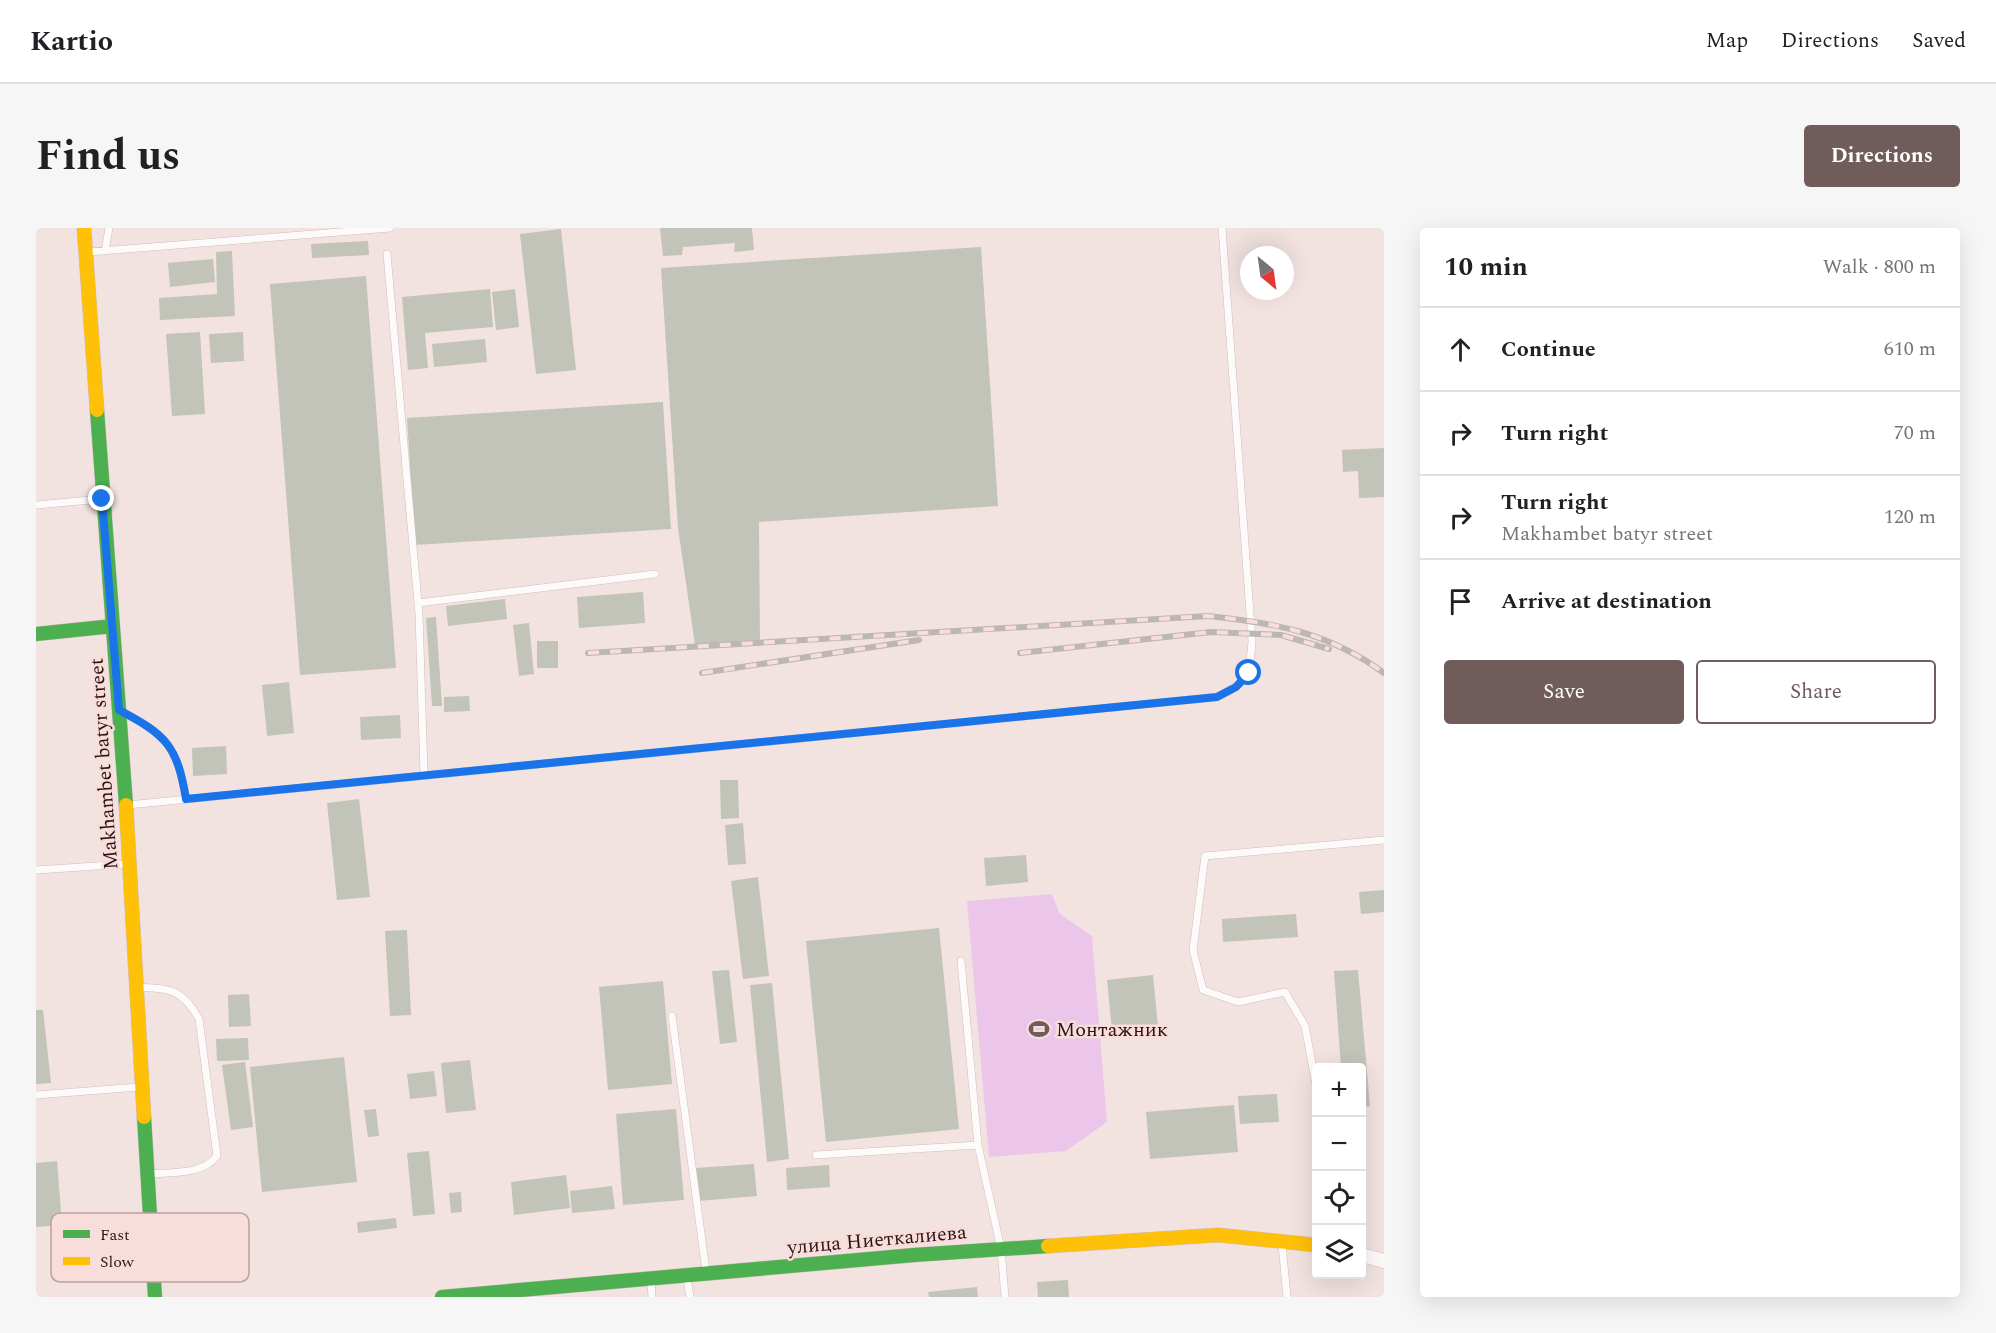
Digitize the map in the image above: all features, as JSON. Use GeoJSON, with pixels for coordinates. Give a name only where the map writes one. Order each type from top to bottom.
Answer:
{"type":"FeatureCollection","features":[{"type":"Feature","properties":{"kind":"street","name":"Makhambet batyr street"},"geometry":{"type":"LineString","coordinates":[[84,228],[126,805],[151,1213]]}},
{"type":"Feature","properties":{"kind":"street"},"geometry":{"type":"LineString","coordinates":[[36,634],[113,626]]}},
{"type":"Feature","properties":{"kind":"street","name":"улица Ниеткалиева"},"geometry":{"type":"LineString","coordinates":[[442,1297],[1001,1249],[1218,1235],[1312,1245]]}},
{"type":"Feature","properties":{"kind":"street"},"geometry":{"type":"LineString","coordinates":[[1366,1256],[1384,1261]]}},
{"type":"Feature","properties":{"kind":"street","name":"Makhambet batyr street"},"geometry":{"type":"LineString","coordinates":[[154,1282],[155,1297]]}},
{"type":"Feature","properties":{"kind":"lane"},"geometry":{"type":"LineString","coordinates":[[105,251],[110,228]]}},
{"type":"Feature","properties":{"kind":"lane"},"geometry":{"type":"LineString","coordinates":[[85,252],[390,228]]}},
{"type":"Feature","properties":{"kind":"lane"},"geometry":{"type":"LineString","coordinates":[[126,805],[1217,697],[1236,687],[1249,673],[1252,641],[1222,228]]}},
{"type":"Feature","properties":{"kind":"lane"},"geometry":{"type":"LineString","coordinates":[[387,254],[418,603],[424,774]]}},
{"type":"Feature","properties":{"kind":"lane"},"geometry":{"type":"LineString","coordinates":[[36,506],[102,499]]}},
{"type":"Feature","properties":{"kind":"lane"},"geometry":{"type":"LineString","coordinates":[[418,603],[655,574]]}},
{"type":"Feature","properties":{"kind":"lane"},"geometry":{"type":"LineString","coordinates":[[119,710],[152,728],[170,746],[178,762],[186,799]]}},
{"type":"Feature","properties":{"kind":"lane"},"geometry":{"type":"LineString","coordinates":[[1313,1063],[1305,1026],[1285,992],[1238,1002],[1203,990],[1193,950],[1205,856],[1384,840]]}},
{"type":"Feature","properties":{"kind":"lane"},"geometry":{"type":"LineString","coordinates":[[36,870],[129,864]]}},
{"type":"Feature","properties":{"kind":"lane"},"geometry":{"type":"LineString","coordinates":[[961,961],[978,1145],[1001,1249],[1005,1297]]}},
{"type":"Feature","properties":{"kind":"lane"},"geometry":{"type":"LineString","coordinates":[[136,987],[171,989],[188,1000],[199,1018],[217,1156],[209,1165],[188,1171],[149,1174]]}},
{"type":"Feature","properties":{"kind":"lane"},"geometry":{"type":"LineString","coordinates":[[672,1016],[706,1273]]}},
{"type":"Feature","properties":{"kind":"lane"},"geometry":{"type":"LineString","coordinates":[[36,1095],[142,1087]]}},
{"type":"Feature","properties":{"kind":"lane"},"geometry":{"type":"LineString","coordinates":[[816,1155],[978,1145]]}},
{"type":"Feature","properties":{"kind":"lane"},"geometry":{"type":"LineString","coordinates":[[1282,1242],[1287,1297]]}},
{"type":"Feature","properties":{"kind":"lane"},"geometry":{"type":"LineString","coordinates":[[687,1275],[690,1297]]}},
{"type":"Feature","properties":{"kind":"lane"},"geometry":{"type":"LineString","coordinates":[[651,1278],[652,1297]]}},
{"type":"Feature","properties":{"kind":"shaded area","name":"Монтажник"},"geometry":{"type":"Polygon","coordinates":[[[1052,894],[1060,914],[1092,936],[1107,1122],[1066,1151],[989,1157],[967,901],[1052,894]]]}},
{"type":"Feature","properties":{"kind":"building"},"geometry":{"type":"Polygon","coordinates":[[[660,228],[752,228],[754,250],[734,252],[735,243],[683,247],[682,255],[663,256],[660,228]]]}},
{"type":"Feature","properties":{"kind":"building"},"geometry":{"type":"Polygon","coordinates":[[[561,229],[576,370],[536,374],[520,234],[561,229]]]}},
{"type":"Feature","properties":{"kind":"building"},"geometry":{"type":"Polygon","coordinates":[[[368,241],[369,255],[312,258],[311,244],[368,241]]]}},
{"type":"Feature","properties":{"kind":"building"},"geometry":{"type":"Polygon","coordinates":[[[981,247],[998,506],[759,522],[760,642],[695,645],[678,528],[661,268],[981,247]]]}},
{"type":"Feature","properties":{"kind":"building"},"geometry":{"type":"Polygon","coordinates":[[[232,251],[235,316],[160,320],[159,298],[217,294],[216,252],[232,251]]]}},
{"type":"Feature","properties":{"kind":"building"},"geometry":{"type":"Polygon","coordinates":[[[213,259],[215,282],[170,287],[168,263],[213,259]]]}},
{"type":"Feature","properties":{"kind":"building"},"geometry":{"type":"Polygon","coordinates":[[[366,276],[396,668],[300,675],[270,284],[366,276]]]}},
{"type":"Feature","properties":{"kind":"building"},"geometry":{"type":"Polygon","coordinates":[[[490,289],[493,327],[425,333],[428,368],[408,370],[402,297],[490,289]]]}},
{"type":"Feature","properties":{"kind":"building"},"geometry":{"type":"Polygon","coordinates":[[[515,289],[519,327],[496,330],[492,292],[515,289]]]}},
{"type":"Feature","properties":{"kind":"building"},"geometry":{"type":"Polygon","coordinates":[[[200,332],[205,414],[172,416],[166,334],[200,332]]]}},
{"type":"Feature","properties":{"kind":"building"},"geometry":{"type":"Polygon","coordinates":[[[243,332],[244,361],[211,363],[209,334],[243,332]]]}},
{"type":"Feature","properties":{"kind":"building"},"geometry":{"type":"Polygon","coordinates":[[[485,339],[487,362],[434,367],[432,344],[485,339]]]}},
{"type":"Feature","properties":{"kind":"building"},"geometry":{"type":"Polygon","coordinates":[[[663,402],[671,529],[415,545],[407,418],[663,402]]]}},
{"type":"Feature","properties":{"kind":"building"},"geometry":{"type":"Polygon","coordinates":[[[1384,448],[1384,497],[1359,498],[1358,471],[1343,472],[1342,450],[1384,448]]]}},
{"type":"Feature","properties":{"kind":"building"},"geometry":{"type":"Polygon","coordinates":[[[643,592],[645,623],[579,628],[577,597],[643,592]]]}},
{"type":"Feature","properties":{"kind":"building"},"geometry":{"type":"Polygon","coordinates":[[[505,599],[507,619],[448,626],[446,606],[505,599]]]}},
{"type":"Feature","properties":{"kind":"building"},"geometry":{"type":"Polygon","coordinates":[[[436,617],[442,706],[432,706],[426,618],[436,617]]]}},
{"type":"Feature","properties":{"kind":"building"},"geometry":{"type":"Polygon","coordinates":[[[529,623],[534,674],[519,676],[513,625],[529,623]]]}},
{"type":"Feature","properties":{"kind":"building"},"geometry":{"type":"Polygon","coordinates":[[[537,641],[558,641],[558,668],[537,668],[537,641]]]}},
{"type":"Feature","properties":{"kind":"building"},"geometry":{"type":"Polygon","coordinates":[[[289,682],[294,733],[267,736],[262,685],[289,682]]]}},
{"type":"Feature","properties":{"kind":"building"},"geometry":{"type":"Polygon","coordinates":[[[469,696],[470,711],[444,712],[444,697],[469,696]]]}},
{"type":"Feature","properties":{"kind":"building"},"geometry":{"type":"Polygon","coordinates":[[[400,715],[401,738],[361,740],[360,717],[400,715]]]}},
{"type":"Feature","properties":{"kind":"building"},"geometry":{"type":"Polygon","coordinates":[[[226,746],[227,774],[193,776],[192,748],[226,746]]]}},
{"type":"Feature","properties":{"kind":"building"},"geometry":{"type":"Polygon","coordinates":[[[720,780],[738,780],[739,818],[721,819],[720,780]]]}},
{"type":"Feature","properties":{"kind":"building"},"geometry":{"type":"Polygon","coordinates":[[[359,799],[370,897],[337,900],[327,803],[359,799]]]}},
{"type":"Feature","properties":{"kind":"building"},"geometry":{"type":"Polygon","coordinates":[[[743,823],[746,864],[728,865],[725,825],[743,823]]]}},
{"type":"Feature","properties":{"kind":"building"},"geometry":{"type":"Polygon","coordinates":[[[1026,855],[1028,882],[986,886],[984,858],[1026,855]]]}},
{"type":"Feature","properties":{"kind":"building"},"geometry":{"type":"Polygon","coordinates":[[[758,877],[769,976],[743,979],[731,881],[758,877]]]}},
{"type":"Feature","properties":{"kind":"building"},"geometry":{"type":"Polygon","coordinates":[[[1384,890],[1384,912],[1361,914],[1359,892],[1384,890]]]}},
{"type":"Feature","properties":{"kind":"building"},"geometry":{"type":"Polygon","coordinates":[[[1296,914],[1298,937],[1223,942],[1222,919],[1296,914]]]}},
{"type":"Feature","properties":{"kind":"building"},"geometry":{"type":"Polygon","coordinates":[[[939,928],[959,1129],[826,1142],[806,941],[939,928]]]}},
{"type":"Feature","properties":{"kind":"building"},"geometry":{"type":"Polygon","coordinates":[[[407,930],[411,1015],[390,1016],[385,931],[407,930]]]}},
{"type":"Feature","properties":{"kind":"building"},"geometry":{"type":"Polygon","coordinates":[[[729,970],[737,1042],[720,1044],[712,971],[729,970]]]}},
{"type":"Feature","properties":{"kind":"building"},"geometry":{"type":"Polygon","coordinates":[[[1358,970],[1370,1106],[1366,1106],[1366,1063],[1341,1063],[1334,971],[1358,970]]]}},
{"type":"Feature","properties":{"kind":"building"},"geometry":{"type":"Polygon","coordinates":[[[1153,975],[1158,1026],[1112,1030],[1107,980],[1153,975]]]}},
{"type":"Feature","properties":{"kind":"building"},"geometry":{"type":"Polygon","coordinates":[[[663,981],[672,1084],[608,1090],[599,987],[663,981]]]}},
{"type":"Feature","properties":{"kind":"building"},"geometry":{"type":"Polygon","coordinates":[[[772,983],[789,1159],[767,1162],[750,985],[772,983]]]}},
{"type":"Feature","properties":{"kind":"building"},"geometry":{"type":"Polygon","coordinates":[[[249,994],[251,1026],[229,1027],[228,995],[249,994]]]}},
{"type":"Feature","properties":{"kind":"building"},"geometry":{"type":"Polygon","coordinates":[[[36,1010],[43,1010],[51,1083],[36,1084],[36,1010]]]}},
{"type":"Feature","properties":{"kind":"building"},"geometry":{"type":"Polygon","coordinates":[[[248,1038],[249,1060],[217,1061],[216,1039],[248,1038]]]}},
{"type":"Feature","properties":{"kind":"building"},"geometry":{"type":"Polygon","coordinates":[[[344,1057],[357,1182],[262,1192],[250,1067],[344,1057]]]}},
{"type":"Feature","properties":{"kind":"building"},"geometry":{"type":"Polygon","coordinates":[[[470,1060],[476,1110],[446,1113],[441,1063],[470,1060]]]}},
{"type":"Feature","properties":{"kind":"building"},"geometry":{"type":"Polygon","coordinates":[[[245,1062],[253,1127],[231,1130],[222,1065],[245,1062]]]}},
{"type":"Feature","properties":{"kind":"building"},"geometry":{"type":"Polygon","coordinates":[[[434,1071],[437,1096],[410,1099],[407,1074],[434,1071]]]}},
{"type":"Feature","properties":{"kind":"building"},"geometry":{"type":"Polygon","coordinates":[[[1277,1094],[1279,1122],[1240,1124],[1238,1096],[1277,1094]]]}},
{"type":"Feature","properties":{"kind":"building"},"geometry":{"type":"Polygon","coordinates":[[[1234,1105],[1238,1152],[1150,1159],[1146,1112],[1234,1105]]]}},
{"type":"Feature","properties":{"kind":"building"},"geometry":{"type":"Polygon","coordinates":[[[376,1109],[379,1136],[368,1137],[364,1110],[376,1109]]]}},
{"type":"Feature","properties":{"kind":"building"},"geometry":{"type":"Polygon","coordinates":[[[676,1109],[684,1200],[623,1205],[616,1114],[676,1109]]]}},
{"type":"Feature","properties":{"kind":"building"},"geometry":{"type":"Polygon","coordinates":[[[429,1151],[435,1214],[413,1216],[407,1153],[429,1151]]]}},
{"type":"Feature","properties":{"kind":"building"},"geometry":{"type":"Polygon","coordinates":[[[57,1161],[61,1213],[51,1213],[51,1226],[36,1227],[36,1163],[57,1161]]]}},
{"type":"Feature","properties":{"kind":"building"},"geometry":{"type":"Polygon","coordinates":[[[754,1164],[757,1196],[698,1201],[695,1168],[754,1164]]]}},
{"type":"Feature","properties":{"kind":"building"},"geometry":{"type":"Polygon","coordinates":[[[829,1165],[830,1187],[787,1190],[786,1168],[829,1165]]]}},
{"type":"Feature","properties":{"kind":"building"},"geometry":{"type":"Polygon","coordinates":[[[566,1175],[570,1208],[514,1215],[511,1182],[566,1175]]]}},
{"type":"Feature","properties":{"kind":"building"},"geometry":{"type":"Polygon","coordinates":[[[612,1186],[615,1209],[572,1213],[570,1191],[612,1186]]]}},
{"type":"Feature","properties":{"kind":"building"},"geometry":{"type":"Polygon","coordinates":[[[461,1192],[462,1212],[451,1213],[449,1193],[461,1192]]]}},
{"type":"Feature","properties":{"kind":"building"},"geometry":{"type":"Polygon","coordinates":[[[396,1218],[397,1228],[358,1233],[357,1222],[396,1218]]]}},
{"type":"Feature","properties":{"kind":"building"},"geometry":{"type":"Polygon","coordinates":[[[1068,1280],[1069,1297],[1038,1297],[1037,1282],[1068,1280]]]}},
{"type":"Feature","properties":{"kind":"building"},"geometry":{"type":"Polygon","coordinates":[[[977,1287],[978,1297],[929,1297],[928,1292],[977,1287]]]}},
{"type":"Feature","properties":{"kind":"railway"},"geometry":{"type":"LineString","coordinates":[[588,653],[1208,616],[1256,622],[1300,632],[1342,648],[1384,673]]}},
{"type":"Feature","properties":{"kind":"railway"},"geometry":{"type":"LineString","coordinates":[[1020,653],[1211,632],[1281,635],[1329,649]]}},
{"type":"Feature","properties":{"kind":"railway"},"geometry":{"type":"LineString","coordinates":[[702,673],[919,640]]}},
{"type":"Feature","properties":{"kind":"traffic: fast"},"geometry":{"type":"LineString","coordinates":[[97,410],[126,805]]}},
{"type":"Feature","properties":{"kind":"traffic: fast"},"geometry":{"type":"LineString","coordinates":[[36,634],[113,626]]}},
{"type":"Feature","properties":{"kind":"traffic: fast"},"geometry":{"type":"LineString","coordinates":[[144,1117],[150,1213]]}},
{"type":"Feature","properties":{"kind":"traffic: fast"},"geometry":{"type":"LineString","coordinates":[[442,1297],[914,1255],[1048,1246]]}},
{"type":"Feature","properties":{"kind":"traffic: fast"},"geometry":{"type":"LineString","coordinates":[[154,1282],[155,1297]]}},
{"type":"Feature","properties":{"kind":"traffic: slow"},"geometry":{"type":"LineString","coordinates":[[84,228],[97,410]]}},
{"type":"Feature","properties":{"kind":"traffic: slow"},"geometry":{"type":"LineString","coordinates":[[126,805],[144,1117]]}},
{"type":"Feature","properties":{"kind":"traffic: slow"},"geometry":{"type":"LineString","coordinates":[[1048,1246],[1218,1235],[1312,1245]]}},
{"type":"Feature","properties":{"kind":"place","name":"Монтажник"},"geometry":{"type":"Point","coordinates":[1039,1029]}},
{"type":"Feature","properties":{"kind":"route"},"geometry":{"type":"LineString","coordinates":[[102,499],[119,710],[152,728],[170,746],[183,777],[186,799],[1217,697],[1236,687],[1249,673]]}}]}
